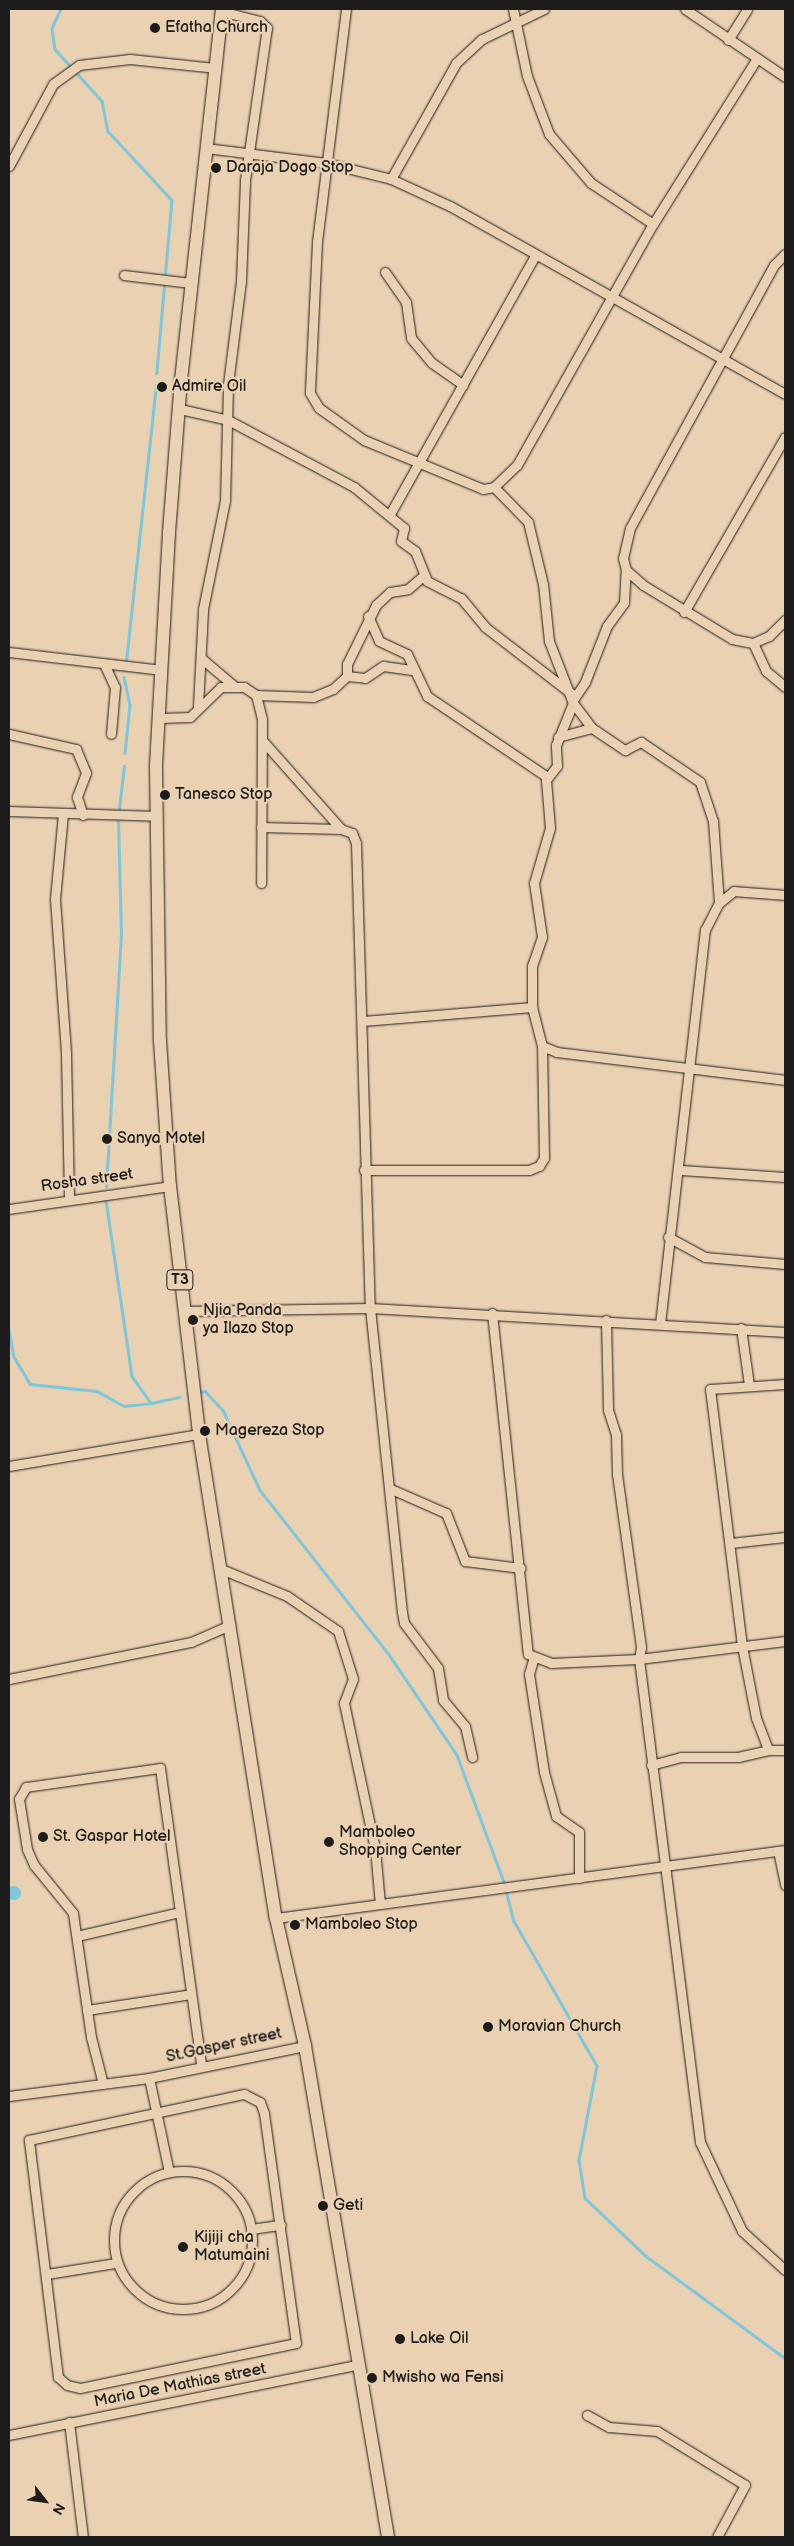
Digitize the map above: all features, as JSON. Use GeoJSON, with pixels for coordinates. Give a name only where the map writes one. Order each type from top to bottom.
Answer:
{"type":"FeatureCollection","features":[{"type":"Feature","properties":{"kind":"highway","name":"T3"},"geometry":{"type":"LineString","coordinates":[[221,10],[206,148],[185,282],[180,409],[159,718],[156,816],[158,1000],[170,1186],[183,1311],[199,1434],[276,1918],[305,2046],[357,2364],[388,2537]]}},
{"type":"Feature","properties":{"kind":"street"},"geometry":{"type":"LineString","coordinates":[[346,9],[317,242],[310,393],[319,408],[357,436],[466,485],[494,487],[528,522],[543,584],[549,641],[573,699],[592,728],[625,750],[638,742],[654,748],[700,782],[713,821],[718,903]]}},
{"type":"Feature","properties":{"kind":"street"},"geometry":{"type":"LineString","coordinates":[[514,9],[527,76],[560,151],[591,183],[653,224]]}},
{"type":"Feature","properties":{"kind":"street"},"geometry":{"type":"LineString","coordinates":[[391,178],[456,63],[472,46],[516,21],[544,9]]}},
{"type":"Feature","properties":{"kind":"street"},"geometry":{"type":"LineString","coordinates":[[685,9],[756,60],[785,76]]}},
{"type":"Feature","properties":{"kind":"street"},"geometry":{"type":"LineString","coordinates":[[728,40],[747,9]]}},
{"type":"Feature","properties":{"kind":"street"},"geometry":{"type":"LineString","coordinates":[[198,706],[204,609],[225,501],[228,420],[250,154],[267,28],[260,21],[221,10]]}},
{"type":"Feature","properties":{"kind":"street"},"geometry":{"type":"LineString","coordinates":[[9,166],[53,84],[80,65],[130,59],[215,68]]}},
{"type":"Feature","properties":{"kind":"street"},"geometry":{"type":"LineString","coordinates":[[494,487],[517,465],[653,224],[756,60]]}},
{"type":"Feature","properties":{"kind":"street"},"geometry":{"type":"LineString","coordinates":[[206,148],[326,163],[391,178],[610,299],[722,357],[785,394]]}},
{"type":"Feature","properties":{"kind":"street"},"geometry":{"type":"LineString","coordinates":[[364,1170],[539,1166],[546,1143],[542,1046],[532,1007],[532,966],[542,937],[534,883],[548,844],[547,777],[557,766],[558,737],[573,699],[585,682],[607,626],[624,603],[626,570],[624,544],[630,528],[774,265],[785,254]]}},
{"type":"Feature","properties":{"kind":"street"},"geometry":{"type":"LineString","coordinates":[[390,514],[535,256]]}},
{"type":"Feature","properties":{"kind":"street"},"geometry":{"type":"LineString","coordinates":[[385,272],[406,302],[411,338],[420,351],[463,385]]}},
{"type":"Feature","properties":{"kind":"street"},"geometry":{"type":"LineString","coordinates":[[124,275],[159,277],[185,282]]}},
{"type":"Feature","properties":{"kind":"street"},"geometry":{"type":"LineString","coordinates":[[180,409],[228,420],[332,474],[390,514],[404,528],[401,541],[414,551],[423,576],[461,598],[485,627],[573,699]]}},
{"type":"Feature","properties":{"kind":"street"},"geometry":{"type":"LineString","coordinates":[[684,612],[785,436]]}},
{"type":"Feature","properties":{"kind":"street"},"geometry":{"type":"LineString","coordinates":[[626,570],[684,612],[732,638],[753,643],[769,636],[785,620]]}},
{"type":"Feature","properties":{"kind":"street"},"geometry":{"type":"LineString","coordinates":[[347,676],[346,664],[368,616],[387,594],[408,589],[423,576]]}},
{"type":"Feature","properties":{"kind":"street"},"geometry":{"type":"LineString","coordinates":[[368,616],[375,637],[404,651],[412,670],[421,677],[427,696],[547,777]]}},
{"type":"Feature","properties":{"kind":"street"},"geometry":{"type":"LineString","coordinates":[[753,643],[766,670],[785,687]]}},
{"type":"Feature","properties":{"kind":"street"},"geometry":{"type":"LineString","coordinates":[[9,652],[105,666],[162,670]]}},
{"type":"Feature","properties":{"kind":"street"},"geometry":{"type":"LineString","coordinates":[[201,658],[233,685],[256,695],[320,696],[347,676],[365,678],[384,666],[412,670]]}},
{"type":"Feature","properties":{"kind":"street"},"geometry":{"type":"LineString","coordinates":[[105,666],[115,687],[111,734]]}},
{"type":"Feature","properties":{"kind":"street"},"geometry":{"type":"LineString","coordinates":[[159,718],[187,718],[221,687],[233,685]]}},
{"type":"Feature","properties":{"kind":"street"},"geometry":{"type":"LineString","coordinates":[[256,695],[262,740],[261,883]]}},
{"type":"Feature","properties":{"kind":"street"},"geometry":{"type":"LineString","coordinates":[[558,737],[592,728]]}},
{"type":"Feature","properties":{"kind":"street"},"geometry":{"type":"LineString","coordinates":[[9,734],[76,749],[86,773],[77,797],[83,815]]}},
{"type":"Feature","properties":{"kind":"street"},"geometry":{"type":"LineString","coordinates":[[262,740],[341,829]]}},
{"type":"Feature","properties":{"kind":"street"},"geometry":{"type":"LineString","coordinates":[[9,812],[156,816]]}},
{"type":"Feature","properties":{"kind":"street"},"geometry":{"type":"LineString","coordinates":[[63,814],[55,899],[66,1054],[69,1198]]}},
{"type":"Feature","properties":{"kind":"street"},"geometry":{"type":"LineString","coordinates":[[261,827],[341,829],[352,833],[356,843],[363,1021],[364,1170],[370,1308],[404,1623],[438,1668],[443,1700],[465,1726],[472,1757]]}},
{"type":"Feature","properties":{"kind":"street"},"geometry":{"type":"LineString","coordinates":[[660,1324],[668,1237],[681,1170],[705,930],[718,903],[734,891],[785,895]]}},
{"type":"Feature","properties":{"kind":"street"},"geometry":{"type":"LineString","coordinates":[[363,1021],[532,1007]]}},
{"type":"Feature","properties":{"kind":"street"},"geometry":{"type":"LineString","coordinates":[[542,1046],[557,1052],[691,1066],[785,1080]]}},
{"type":"Feature","properties":{"kind":"street"},"geometry":{"type":"LineString","coordinates":[[681,1170],[785,1177]]}},
{"type":"Feature","properties":{"kind":"street","name":"Rosha street"},"geometry":{"type":"LineString","coordinates":[[9,1209],[69,1198],[170,1186]]}},
{"type":"Feature","properties":{"kind":"street"},"geometry":{"type":"LineString","coordinates":[[668,1237],[705,1256],[785,1264]]}},
{"type":"Feature","properties":{"kind":"street"},"geometry":{"type":"LineString","coordinates":[[183,1311],[370,1308],[492,1313],[785,1332]]}},
{"type":"Feature","properties":{"kind":"street"},"geometry":{"type":"LineString","coordinates":[[492,1313],[521,1568],[527,1648],[533,1660],[529,1674],[544,1772],[556,1816],[579,1832],[579,1878]]}},
{"type":"Feature","properties":{"kind":"street"},"geometry":{"type":"LineString","coordinates":[[606,1320],[608,1410],[616,1434],[617,1474],[641,1647],[639,1659],[651,1765],[700,2142],[742,2231],[785,2270]]}},
{"type":"Feature","properties":{"kind":"street"},"geometry":{"type":"LineString","coordinates":[[741,1328],[749,1385]]}},
{"type":"Feature","properties":{"kind":"street"},"geometry":{"type":"LineString","coordinates":[[768,1750],[756,1718],[742,1646],[731,1543],[710,1389],[785,1384]]}},
{"type":"Feature","properties":{"kind":"street"},"geometry":{"type":"LineString","coordinates":[[9,1466],[199,1434]]}},
{"type":"Feature","properties":{"kind":"street"},"geometry":{"type":"LineString","coordinates":[[391,1489],[446,1513],[465,1561],[521,1568]]}},
{"type":"Feature","properties":{"kind":"street"},"geometry":{"type":"LineString","coordinates":[[731,1543],[785,1537]]}},
{"type":"Feature","properties":{"kind":"street"},"geometry":{"type":"LineString","coordinates":[[221,1569],[287,1596],[338,1630],[353,1679],[344,1703],[375,1849],[380,1904]]}},
{"type":"Feature","properties":{"kind":"street"},"geometry":{"type":"LineString","coordinates":[[9,1679],[191,1642],[230,1625]]}},
{"type":"Feature","properties":{"kind":"street"},"geometry":{"type":"LineString","coordinates":[[533,1660],[551,1663],[639,1659],[785,1641]]}},
{"type":"Feature","properties":{"kind":"street"},"geometry":{"type":"LineString","coordinates":[[651,1765],[681,1757],[738,1757],[768,1750],[785,1750]]}},
{"type":"Feature","properties":{"kind":"street"},"geometry":{"type":"LineString","coordinates":[[103,2084],[87,2010],[71,1907],[30,1858],[19,1799],[26,1788],[160,1768],[201,2064]]}},
{"type":"Feature","properties":{"kind":"street"},"geometry":{"type":"LineString","coordinates":[[276,1918],[782,1851],[785,1885]]}},
{"type":"Feature","properties":{"kind":"street"},"geometry":{"type":"LineString","coordinates":[[77,1936],[180,1912]]}},
{"type":"Feature","properties":{"kind":"street"},"geometry":{"type":"LineString","coordinates":[[87,2010],[192,1994]]}},
{"type":"Feature","properties":{"kind":"street","name":"St.Gasper street"},"geometry":{"type":"LineString","coordinates":[[9,2096],[60,2086],[103,2084],[149,2078],[201,2064],[305,2046]]}},
{"type":"Feature","properties":{"kind":"street"},"geometry":{"type":"LineString","coordinates":[[149,2078],[155,2114],[169,2172]]}},
{"type":"Feature","properties":{"kind":"street"},"geometry":{"type":"LineString","coordinates":[[244,2094],[260,2102],[281,2225],[296,2343],[195,2366],[80,2388],[67,2385],[58,2377],[29,2140],[155,2114],[244,2094]]}},
{"type":"Feature","properties":{"kind":"street"},"geometry":{"type":"LineString","coordinates":[[169,2172],[200,2172],[222,2183],[239,2199],[251,2229],[252,2248],[242,2274],[224,2296],[208,2305],[171,2309],[153,2304],[125,2280],[116,2263],[113,2240],[121,2210],[147,2180],[169,2172]]}},
{"type":"Feature","properties":{"kind":"street"},"geometry":{"type":"LineString","coordinates":[[251,2229],[281,2225]]}},
{"type":"Feature","properties":{"kind":"street"},"geometry":{"type":"LineString","coordinates":[[46,2274],[116,2263]]}},
{"type":"Feature","properties":{"kind":"street","name":"Maria De Mathias street"},"geometry":{"type":"LineString","coordinates":[[9,2435],[357,2364]]}},
{"type":"Feature","properties":{"kind":"street"},"geometry":{"type":"LineString","coordinates":[[588,2415],[609,2427],[657,2431],[745,2485],[717,2537]]}},
{"type":"Feature","properties":{"kind":"street"},"geometry":{"type":"LineString","coordinates":[[69,2422],[82,2537]]}},
{"type":"Feature","properties":{"kind":"water"},"geometry":{"type":"Polygon","coordinates":[[[11,1886],[17,1886],[21,1893],[17,1900],[11,1900],[7,1896],[7,1890],[11,1886]]]}},
{"type":"Feature","properties":{"kind":"waterway"},"geometry":{"type":"LineString","coordinates":[[61,9],[52,28],[55,49],[102,101],[108,131],[172,200],[157,373]]}},
{"type":"Feature","properties":{"kind":"waterway"},"geometry":{"type":"LineString","coordinates":[[126,661],[156,386]]}},
{"type":"Feature","properties":{"kind":"waterway"},"geometry":{"type":"LineString","coordinates":[[124,677],[130,705],[125,753]]}},
{"type":"Feature","properties":{"kind":"waterway"},"geometry":{"type":"LineString","coordinates":[[119,809],[124,766]]}},
{"type":"Feature","properties":{"kind":"waterway"},"geometry":{"type":"LineString","coordinates":[[106,1187],[121,935],[118,822]]}},
{"type":"Feature","properties":{"kind":"waterway"},"geometry":{"type":"LineString","coordinates":[[106,1200],[132,1376],[151,1403],[179,1397]]}},
{"type":"Feature","properties":{"kind":"waterway"},"geometry":{"type":"LineString","coordinates":[[9,1329],[14,1357],[30,1384],[97,1391],[124,1406],[151,1403]]}},
{"type":"Feature","properties":{"kind":"waterway"},"geometry":{"type":"LineString","coordinates":[[200,1392],[205,1391],[223,1410],[260,1490],[388,1653],[457,1755],[505,1885]]}},
{"type":"Feature","properties":{"kind":"waterway"},"geometry":{"type":"LineString","coordinates":[[506,1890],[514,1921],[597,2066],[579,2160],[585,2198],[646,2256],[785,2358]]}},
{"type":"Feature","properties":{"kind":"place","name":"Efatha Church"},"geometry":{"type":"Point","coordinates":[155,28]}},
{"type":"Feature","properties":{"kind":"place","name":"Daraja Dogo Stop"},"geometry":{"type":"Point","coordinates":[216,168]}},
{"type":"Feature","properties":{"kind":"place","name":"Admire Oil"},"geometry":{"type":"Point","coordinates":[162,387]}},
{"type":"Feature","properties":{"kind":"place","name":"Tanesco Stop"},"geometry":{"type":"Point","coordinates":[165,795]}},
{"type":"Feature","properties":{"kind":"place","name":"Sanya Motel"},"geometry":{"type":"Point","coordinates":[107,1139]}},
{"type":"Feature","properties":{"kind":"place","name":"Njia Panda ya Ilazo Stop"},"geometry":{"type":"Point","coordinates":[193,1320]}},
{"type":"Feature","properties":{"kind":"place","name":"Magereza Stop"},"geometry":{"type":"Point","coordinates":[205,1431]}},
{"type":"Feature","properties":{"kind":"place","name":"St. Gaspar Hotel"},"geometry":{"type":"Point","coordinates":[43,1837]}},
{"type":"Feature","properties":{"kind":"place","name":"Mamboleo Shopping Center"},"geometry":{"type":"Point","coordinates":[329,1842]}},
{"type":"Feature","properties":{"kind":"place","name":"Mamboleo Stop"},"geometry":{"type":"Point","coordinates":[295,1925]}},
{"type":"Feature","properties":{"kind":"place","name":"Moravian Church"},"geometry":{"type":"Point","coordinates":[488,2027]}},
{"type":"Feature","properties":{"kind":"place","name":"Geti"},"geometry":{"type":"Point","coordinates":[323,2206]}},
{"type":"Feature","properties":{"kind":"place","name":"Kijiji cha Matumaini"},"geometry":{"type":"Point","coordinates":[183,2247]}},
{"type":"Feature","properties":{"kind":"place","name":"Lake Oil"},"geometry":{"type":"Point","coordinates":[400,2339]}},
{"type":"Feature","properties":{"kind":"place","name":"Mwisho wa Fensi"},"geometry":{"type":"Point","coordinates":[372,2378]}}]}
